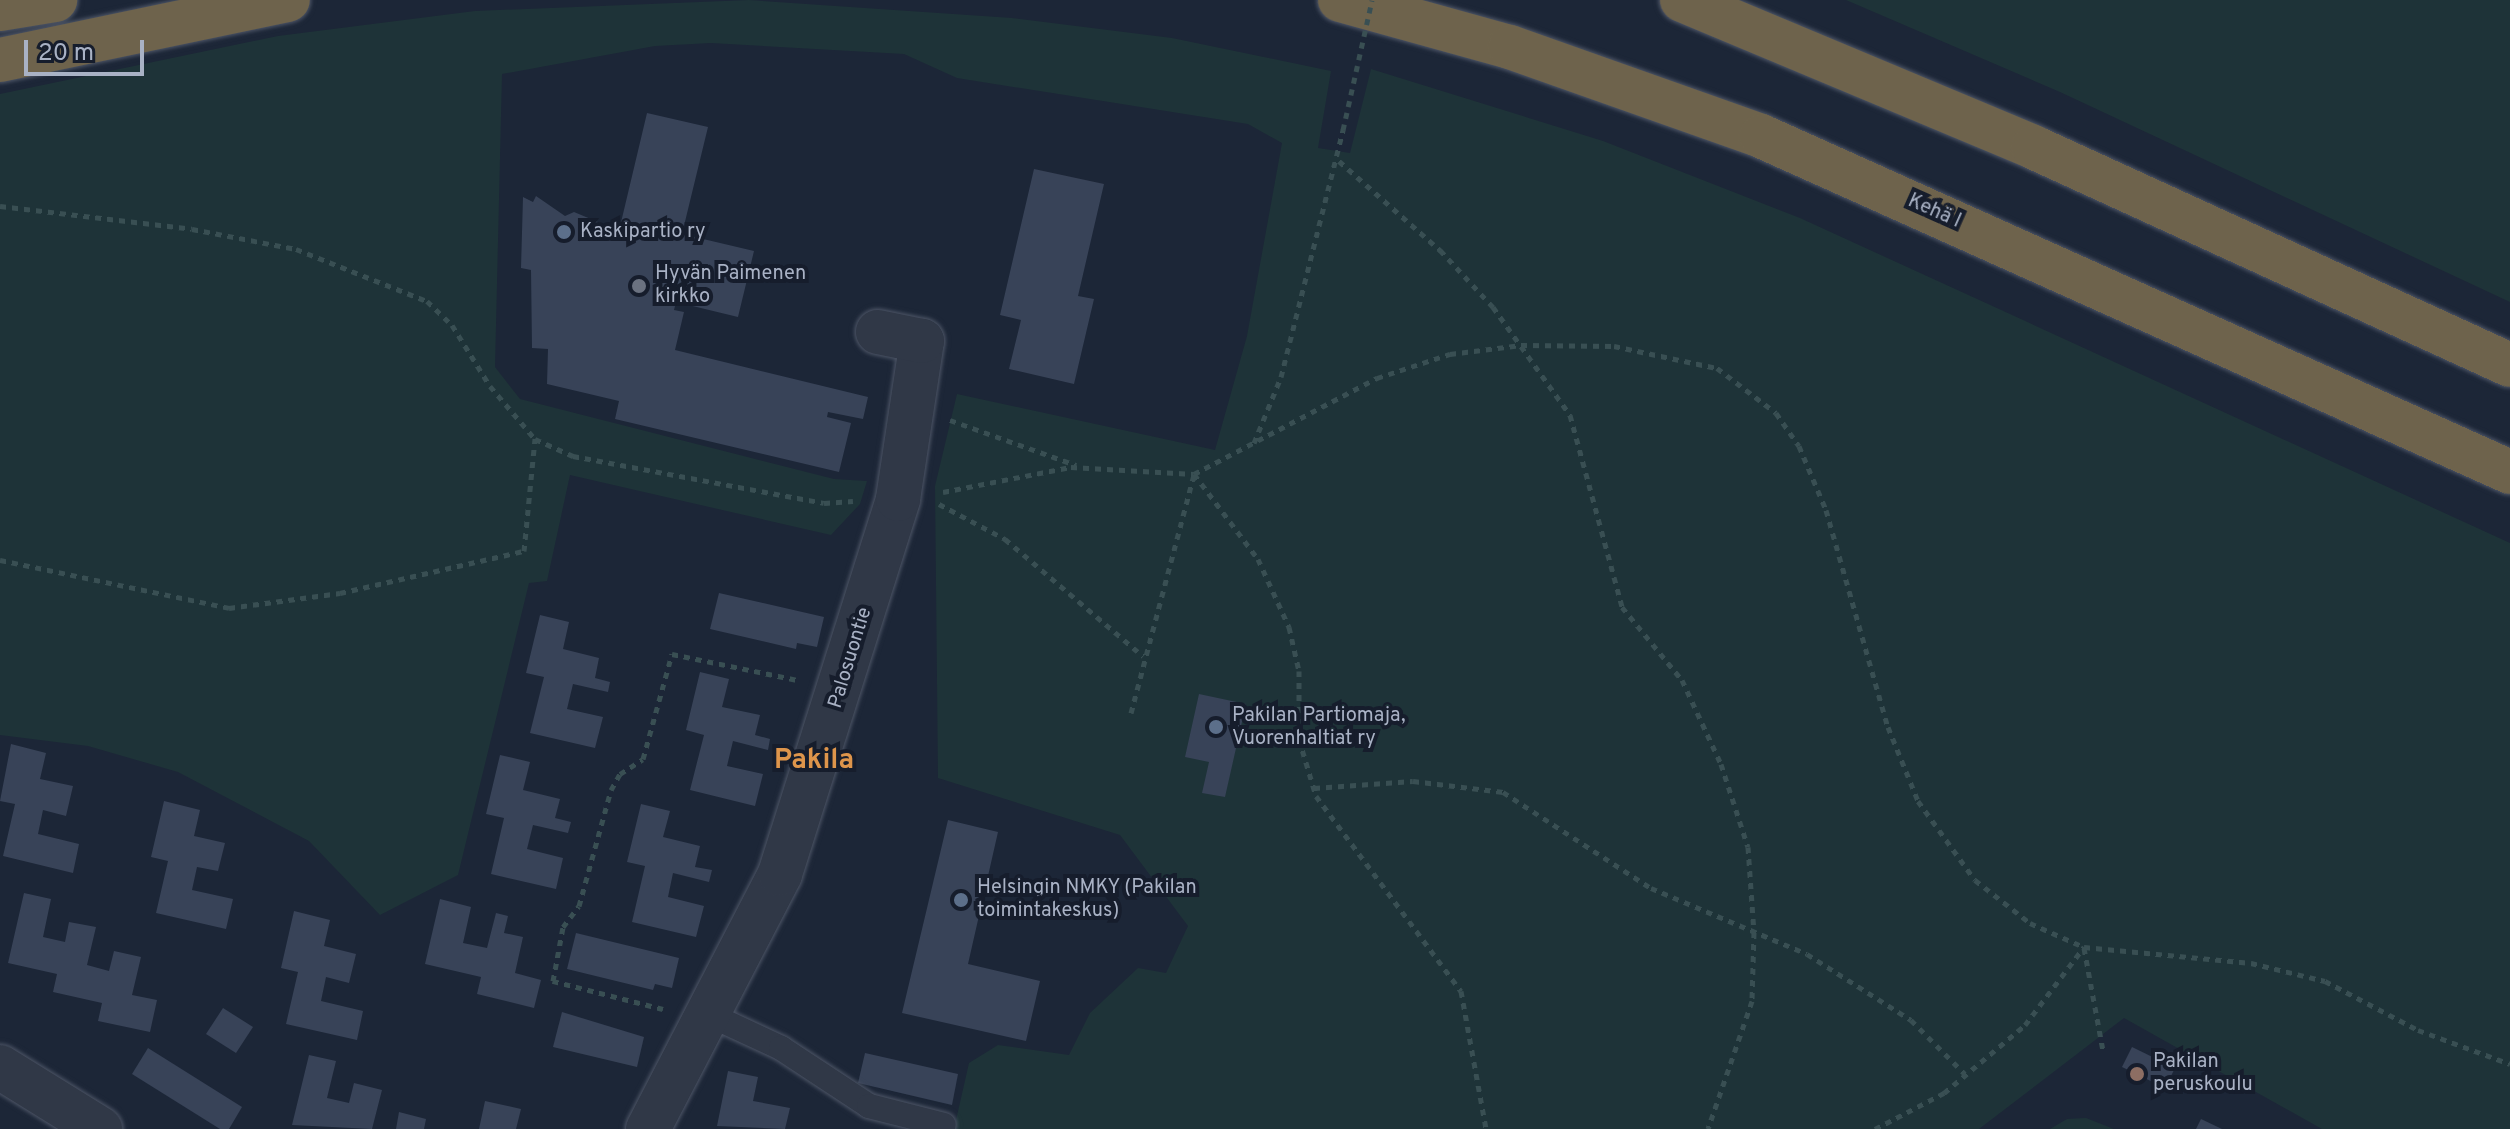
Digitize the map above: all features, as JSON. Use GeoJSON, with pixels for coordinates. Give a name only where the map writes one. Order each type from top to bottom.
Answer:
{"type":"FeatureCollection","features":[{"type":"Feature","properties":{"kind":"highway"},"geometry":{"type":"LineString","coordinates":[[0,9],[55,0]]}},
{"type":"Feature","properties":{"kind":"highway"},"geometry":{"type":"LineString","coordinates":[[0,60],[288,0]]}},
{"type":"Feature","properties":{"kind":"highway","name":"Kehä I"},"geometry":{"type":"LineString","coordinates":[[1340,0],[1510,47],[1761,136],[2510,472]]}},
{"type":"Feature","properties":{"kind":"highway"},"geometry":{"type":"LineString","coordinates":[[1682,0],[2033,147],[2510,365]]}},
{"type":"Feature","properties":{"kind":"street","name":"Palosuontie"},"geometry":{"type":"LineString","coordinates":[[648,1129],[780,874],[910,497],[911,409],[922,341],[878,332]]}},
{"type":"Feature","properties":{"kind":"street"},"geometry":{"type":"LineString","coordinates":[[0,1067],[100,1129]]}},
{"type":"Feature","properties":{"kind":"lane"},"geometry":{"type":"LineString","coordinates":[[706,1017],[781,1048],[869,1106],[944,1125]]}},
{"type":"Feature","properties":{"kind":"path"},"geometry":{"type":"LineString","coordinates":[[1254,443],[1281,377],[1339,161],[1372,0]]}},
{"type":"Feature","properties":{"kind":"path"},"geometry":{"type":"LineString","coordinates":[[1339,161],[1440,250],[1521,345],[1570,415],[1622,607],[1682,680],[1721,764],[1748,847],[1754,932],[1752,1001],[1708,1129]]}},
{"type":"Feature","properties":{"kind":"path"},"geometry":{"type":"LineString","coordinates":[[0,206],[192,229],[296,249],[402,287],[427,301],[452,325],[490,386],[535,439],[573,456],[824,503],[910,497],[1084,468],[1194,474],[1377,378],[1450,354],[1521,345],[1614,346],[1668,354],[1717,368],[1776,413],[1799,446],[1826,510],[1888,727],[1918,801],[1975,880],[2030,923],[2084,947],[2184,953],[2325,981],[2418,1030],[2510,1064]]}},
{"type":"Feature","properties":{"kind":"path"},"geometry":{"type":"LineString","coordinates":[[911,409],[994,433],[1084,468]]}},
{"type":"Feature","properties":{"kind":"path"},"geometry":{"type":"LineString","coordinates":[[0,560],[229,608],[355,589],[524,551],[535,439]]}},
{"type":"Feature","properties":{"kind":"path"},"geometry":{"type":"LineString","coordinates":[[1131,713],[1143,656],[1194,474]]}},
{"type":"Feature","properties":{"kind":"path"},"geometry":{"type":"LineString","coordinates":[[1194,474],[1258,559],[1289,627],[1299,671],[1299,739],[1314,788],[1461,991],[1486,1129]]}},
{"type":"Feature","properties":{"kind":"path"},"geometry":{"type":"LineString","coordinates":[[910,497],[1005,539],[1143,656]]}},
{"type":"Feature","properties":{"kind":"path"},"geometry":{"type":"LineString","coordinates":[[706,1017],[553,981],[563,927],[579,906],[611,790],[620,774],[643,759],[672,654],[841,690]]}},
{"type":"Feature","properties":{"kind":"path"},"geometry":{"type":"LineString","coordinates":[[1314,788],[1413,781],[1503,792],[1651,888],[1807,954],[1911,1020],[1965,1074]]}},
{"type":"Feature","properties":{"kind":"path"},"geometry":{"type":"LineString","coordinates":[[2084,947],[2103,1051]]}},
{"type":"Feature","properties":{"kind":"path"},"geometry":{"type":"LineString","coordinates":[[1875,1129],[1944,1093],[2025,1025],[2084,947]]}},
{"type":"Feature","properties":{"kind":"green space"},"geometry":{"type":"Polygon","coordinates":[[[749,0],[1012,18],[1172,38],[1331,71],[1318,148],[1350,153],[1371,69],[1603,141],[1800,218],[2510,543],[2510,1129],[2322,1129],[2124,1018],[1979,1129],[954,1129],[969,1063],[998,1045],[1069,1055],[1090,1013],[1138,968],[1166,973],[1188,926],[1120,835],[938,778],[935,486],[957,394],[1215,450],[1247,336],[1282,143],[1248,124],[957,78],[904,54],[711,43],[655,46],[502,74],[495,367],[520,399],[834,479],[867,481],[860,504],[831,535],[570,475],[547,581],[529,583],[458,875],[380,915],[309,841],[178,772],[88,746],[0,735],[0,94],[278,36],[475,11],[749,0]]]}},
{"type":"Feature","properties":{"kind":"green space"},"geometry":{"type":"Polygon","coordinates":[[[1846,0],[2510,0],[2510,302],[2060,92],[1846,0]]]}},
{"type":"Feature","properties":{"kind":"green space"},"geometry":{"type":"Polygon","coordinates":[[[2086,1118],[2114,1129],[2050,1129],[2067,1119],[2086,1118]]]}},
{"type":"Feature","properties":{"kind":"building","name":"Hyvän Paimenen kirkko"},"geometry":{"type":"Polygon","coordinates":[[[647,113],[708,127],[682,234],[754,251],[738,317],[676,302],[674,310],[684,312],[675,350],[868,397],[863,419],[828,412],[827,417],[851,423],[839,472],[615,419],[619,401],[547,384],[548,349],[532,348],[531,270],[521,268],[523,197],[533,202],[536,196],[565,216],[574,212],[610,227],[609,233],[618,235],[647,113]]]}},
{"type":"Feature","properties":{"kind":"building"},"geometry":{"type":"Polygon","coordinates":[[[1034,169],[1104,184],[1078,296],[1094,299],[1074,384],[1009,369],[1021,320],[1000,315],[1034,169]]]}},
{"type":"Feature","properties":{"kind":"building"},"geometry":{"type":"Polygon","coordinates":[[[719,593],[824,617],[817,647],[797,643],[796,649],[710,629],[719,593]]]}},
{"type":"Feature","properties":{"kind":"building"},"geometry":{"type":"Polygon","coordinates":[[[540,615],[569,622],[563,649],[599,658],[595,678],[610,682],[608,692],[573,684],[567,709],[603,717],[595,748],[530,733],[544,677],[526,673],[540,615]]]}},
{"type":"Feature","properties":{"kind":"building"},"geometry":{"type":"Polygon","coordinates":[[[700,672],[729,679],[722,707],[760,715],[755,735],[770,739],[768,750],[733,741],[727,766],[763,774],[755,806],[690,790],[704,735],[686,730],[700,672]]]}},
{"type":"Feature","properties":{"kind":"building"},"geometry":{"type":"Polygon","coordinates":[[[1199,694],[1246,704],[1225,797],[1202,793],[1209,762],[1185,757],[1199,694]]]}},
{"type":"Feature","properties":{"kind":"building"},"geometry":{"type":"Polygon","coordinates":[[[11,744],[46,753],[40,779],[73,786],[66,816],[43,810],[38,834],[79,844],[73,873],[3,856],[15,804],[0,801],[11,744]]]}},
{"type":"Feature","properties":{"kind":"building"},"geometry":{"type":"Polygon","coordinates":[[[500,755],[530,762],[523,790],[560,799],[555,818],[571,822],[568,833],[533,825],[527,849],[563,858],[556,889],[491,874],[504,818],[486,814],[500,755]]]}},
{"type":"Feature","properties":{"kind":"building"},"geometry":{"type":"Polygon","coordinates":[[[164,801],[200,810],[194,836],[225,843],[218,871],[197,867],[192,890],[233,899],[226,929],[156,913],[168,861],[151,857],[164,801]]]}},
{"type":"Feature","properties":{"kind":"building"},"geometry":{"type":"Polygon","coordinates":[[[641,804],[670,811],[663,837],[700,846],[695,867],[712,870],[709,882],[673,873],[668,897],[704,906],[696,937],[632,922],[645,866],[627,862],[641,804]]]}},
{"type":"Feature","properties":{"kind":"building"},"geometry":{"type":"Polygon","coordinates":[[[948,820],[998,832],[968,964],[1040,981],[1026,1041],[902,1013],[948,820]]]}},
{"type":"Feature","properties":{"kind":"building"},"geometry":{"type":"Polygon","coordinates":[[[24,893],[51,899],[43,937],[65,942],[69,922],[96,927],[87,965],[109,971],[114,951],[141,957],[132,995],[157,1000],[150,1032],[98,1021],[102,1003],[53,992],[57,974],[8,963],[24,893]]]}},
{"type":"Feature","properties":{"kind":"building"},"geometry":{"type":"Polygon","coordinates":[[[440,899],[471,907],[463,943],[487,948],[496,913],[508,916],[504,933],[523,937],[515,973],[541,980],[534,1008],[477,994],[481,977],[425,964],[440,899]]]}},
{"type":"Feature","properties":{"kind":"building"},"geometry":{"type":"Polygon","coordinates":[[[294,911],[330,920],[324,946],[356,954],[349,983],[326,977],[321,1001],[363,1011],[357,1040],[286,1024],[298,972],[281,968],[294,911]]]}},
{"type":"Feature","properties":{"kind":"building"},"geometry":{"type":"Polygon","coordinates":[[[576,933],[679,958],[672,988],[655,984],[653,990],[567,969],[576,933]]]}},
{"type":"Feature","properties":{"kind":"building"},"geometry":{"type":"Polygon","coordinates":[[[223,1008],[253,1027],[236,1053],[206,1034],[223,1008]]]}},
{"type":"Feature","properties":{"kind":"building"},"geometry":{"type":"Polygon","coordinates":[[[562,1012],[644,1037],[637,1067],[553,1047],[562,1012]]]}},
{"type":"Feature","properties":{"kind":"building"},"geometry":{"type":"Polygon","coordinates":[[[2132,1047],[2175,1068],[2165,1088],[2122,1067],[2132,1047]]]}},
{"type":"Feature","properties":{"kind":"building"},"geometry":{"type":"Polygon","coordinates":[[[148,1048],[242,1107],[229,1129],[220,1129],[132,1074],[148,1048]]]}},
{"type":"Feature","properties":{"kind":"building"},"geometry":{"type":"Polygon","coordinates":[[[865,1053],[958,1074],[952,1105],[858,1083],[865,1053]]]}},
{"type":"Feature","properties":{"kind":"building"},"geometry":{"type":"Polygon","coordinates":[[[309,1055],[336,1061],[327,1098],[349,1103],[354,1083],[382,1090],[372,1129],[292,1125],[309,1055]]]}},
{"type":"Feature","properties":{"kind":"building"},"geometry":{"type":"Polygon","coordinates":[[[728,1071],[758,1077],[753,1101],[790,1108],[785,1129],[717,1126],[728,1071]]]}},
{"type":"Feature","properties":{"kind":"building"},"geometry":{"type":"Polygon","coordinates":[[[485,1101],[521,1109],[516,1129],[479,1129],[485,1101]]]}},
{"type":"Feature","properties":{"kind":"building"},"geometry":{"type":"Polygon","coordinates":[[[399,1112],[426,1119],[424,1129],[396,1129],[399,1112]]]}},
{"type":"Feature","properties":{"kind":"building"},"geometry":{"type":"Polygon","coordinates":[[[2201,1119],[2222,1129],[2196,1129],[2201,1119]]]}},
{"type":"Feature","properties":{"kind":"place","name":"Kaskipartio ry"},"geometry":{"type":"Point","coordinates":[564,232]}},
{"type":"Feature","properties":{"kind":"place","name":"Hyvän Paimenen kirkko"},"geometry":{"type":"Point","coordinates":[639,286]}},
{"type":"Feature","properties":{"kind":"place","name":"Pakilan Partiomaja, Vuorenhaltiat ry"},"geometry":{"type":"Point","coordinates":[1216,727]}},
{"type":"Feature","properties":{"kind":"place","name":"Helsingin NMKY (Pakilan toimintakeskus)"},"geometry":{"type":"Point","coordinates":[961,900]}},
{"type":"Feature","properties":{"kind":"place","name":"Pakilan peruskoulu"},"geometry":{"type":"Point","coordinates":[2137,1074]}},
{"type":"Feature","properties":{"kind":"district","name":"Pakila"},"geometry":{"type":"Point","coordinates":[814,761]}}]}
